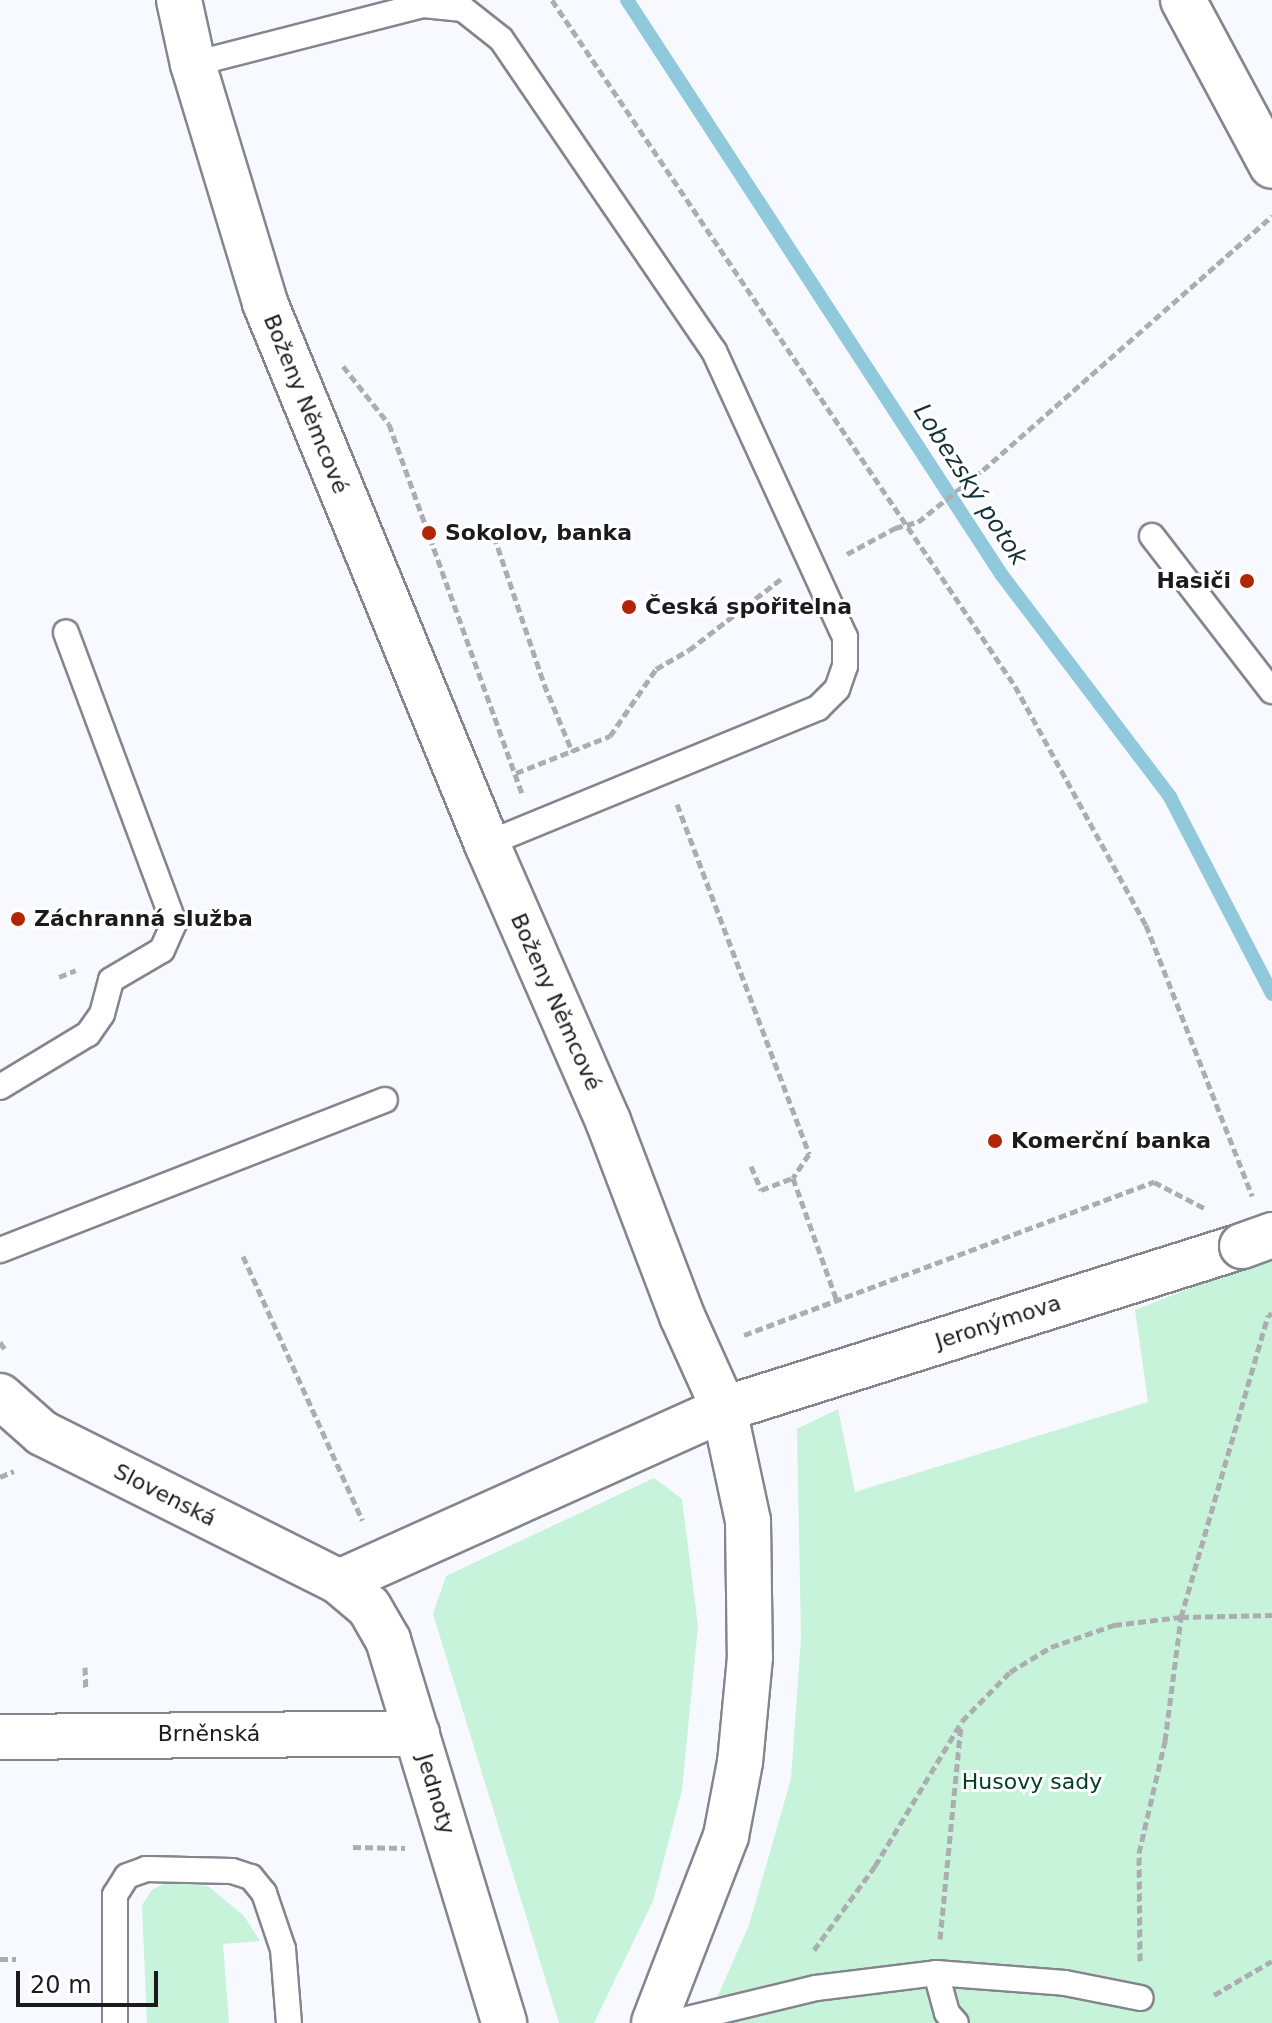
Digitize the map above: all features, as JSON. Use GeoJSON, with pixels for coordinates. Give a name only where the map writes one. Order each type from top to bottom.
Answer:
{"type":"FeatureCollection","features":[{"type":"Feature","properties":{"kind":"street","name":"Boženy Němcové"},"geometry":{"type":"LineString","coordinates":[[179,0],[193,64],[265,303],[487,844],[608,1121],[682,1316],[724,1409],[748,1521],[750,1657],[740,1762],[726,1836],[654,2023]]}},
{"type":"Feature","properties":{"kind":"street"},"geometry":{"type":"LineString","coordinates":[[1183,0],[1272,166]]}},
{"type":"Feature","properties":{"kind":"street","name":"Jeronýmova"},"geometry":{"type":"LineString","coordinates":[[339,1582],[724,1409],[1257,1229]]}},
{"type":"Feature","properties":{"kind":"street","name":"Slovenská"},"geometry":{"type":"LineString","coordinates":[[6,1380],[42,1433],[339,1582]]}},
{"type":"Feature","properties":{"kind":"street","name":"Jednoty"},"geometry":{"type":"LineString","coordinates":[[339,1582],[369,1607],[388,1640],[417,1733],[494,2022]]}},
{"type":"Feature","properties":{"kind":"street","name":"Brněnská"},"geometry":{"type":"LineString","coordinates":[[0,1737],[417,1733]]}},
{"type":"Feature","properties":{"kind":"lane"},"geometry":{"type":"LineString","coordinates":[[193,64],[423,5],[463,9],[501,39],[714,351],[816,567],[845,637],[845,666],[837,689],[818,708],[487,844]]}},
{"type":"Feature","properties":{"kind":"lane"},"geometry":{"type":"LineString","coordinates":[[1152,536],[1272,691]]}},
{"type":"Feature","properties":{"kind":"lane"},"geometry":{"type":"LineString","coordinates":[[0,1087],[88,1034],[102,1014],[111,980],[162,950],[174,923],[66,632]]}},
{"type":"Feature","properties":{"kind":"lane"},"geometry":{"type":"LineString","coordinates":[[0,1250],[385,1100]]}},
{"type":"Feature","properties":{"kind":"lane"},"geometry":{"type":"LineString","coordinates":[[115,2023],[115,1895],[127,1876],[146,1869],[232,1871],[251,1877],[264,1893],[283,1949],[289,2023]]}},
{"type":"Feature","properties":{"kind":"lane"},"geometry":{"type":"LineString","coordinates":[[936,1973],[947,2013],[956,2023]]}},
{"type":"Feature","properties":{"kind":"lane"},"geometry":{"type":"LineString","coordinates":[[671,2023],[816,1988],[936,1973],[1065,1983],[1141,1998]]}},
{"type":"Feature","properties":{"kind":"path"},"geometry":{"type":"LineString","coordinates":[[552,0],[1015,686],[1146,925],[1257,1229]]}},
{"type":"Feature","properties":{"kind":"path"},"geometry":{"type":"LineString","coordinates":[[869,545],[918,522],[983,470],[1272,216]]}},
{"type":"Feature","properties":{"kind":"path"},"geometry":{"type":"LineString","coordinates":[[336,357],[389,424],[533,826]]}},
{"type":"Feature","properties":{"kind":"path"},"geometry":{"type":"LineString","coordinates":[[494,536],[544,684],[572,751]]}},
{"type":"Feature","properties":{"kind":"path"},"geometry":{"type":"LineString","coordinates":[[516,773],[610,736],[656,669],[689,650],[774,582],[816,567]]}},
{"type":"Feature","properties":{"kind":"path"},"geometry":{"type":"LineString","coordinates":[[675,798],[809,1154],[793,1178],[761,1190],[751,1166]]}},
{"type":"Feature","properties":{"kind":"path"},"geometry":{"type":"LineString","coordinates":[[793,1178],[837,1301]]}},
{"type":"Feature","properties":{"kind":"path"},"geometry":{"type":"LineString","coordinates":[[744,1335],[1154,1182],[1207,1210]]}},
{"type":"Feature","properties":{"kind":"path"},"geometry":{"type":"LineString","coordinates":[[243,1256],[368,1531]]}},
{"type":"Feature","properties":{"kind":"path"},"geometry":{"type":"LineString","coordinates":[[1141,1998],[1139,1853],[1165,1741],[1181,1617],[1268,1315],[1272,1314]]}},
{"type":"Feature","properties":{"kind":"path"},"geometry":{"type":"LineString","coordinates":[[739,1322],[749,1345]]}},
{"type":"Feature","properties":{"kind":"path"},"geometry":{"type":"LineString","coordinates":[[0,1342],[6,1380]]}},
{"type":"Feature","properties":{"kind":"path"},"geometry":{"type":"LineString","coordinates":[[0,1477],[29,1465]]}},
{"type":"Feature","properties":{"kind":"path"},"geometry":{"type":"LineString","coordinates":[[780,1996],[875,1866],[962,1721],[1010,1672],[1051,1647],[1114,1625],[1181,1617],[1272,1615]]}},
{"type":"Feature","properties":{"kind":"path"},"geometry":{"type":"LineString","coordinates":[[85,1667],[86,1699]]}},
{"type":"Feature","properties":{"kind":"path"},"geometry":{"type":"LineString","coordinates":[[936,1973],[962,1721]]}},
{"type":"Feature","properties":{"kind":"path"},"geometry":{"type":"LineString","coordinates":[[353,1847],[414,1848]]}},
{"type":"Feature","properties":{"kind":"path"},"geometry":{"type":"LineString","coordinates":[[0,1959],[16,1959]]}},
{"type":"Feature","properties":{"kind":"path"},"geometry":{"type":"LineString","coordinates":[[1214,1995],[1272,1961]]}},
{"type":"Feature","properties":{"kind":"green space","name":"Husovy sady"},"geometry":{"type":"Polygon","coordinates":[[[1272,1256],[1272,2023],[706,2023],[749,1925],[791,1779],[801,1638],[797,1429],[838,1409],[855,1492],[1148,1402],[1135,1310],[1272,1256]]]}},
{"type":"Feature","properties":{"kind":"green space"},"geometry":{"type":"Polygon","coordinates":[[[654,1478],[682,1499],[698,1626],[682,1790],[653,1901],[594,2023],[559,2023],[433,1614],[446,1576],[654,1478]]]}},
{"type":"Feature","properties":{"kind":"green space"},"geometry":{"type":"Polygon","coordinates":[[[167,1882],[208,1886],[244,1916],[260,1941],[223,1944],[229,2023],[147,2023],[142,1905],[152,1890],[167,1882]]]}},
{"type":"Feature","properties":{"kind":"waterway","name":"Lobezský potok"},"geometry":{"type":"LineString","coordinates":[[627,0],[1001,574],[1170,797],[1272,994]]}},
{"type":"Feature","properties":{"kind":"place","name":"Sokolov, banka"},"geometry":{"type":"Point","coordinates":[429,533]}},
{"type":"Feature","properties":{"kind":"place","name":"Hasiči"},"geometry":{"type":"Point","coordinates":[1247,581]}},
{"type":"Feature","properties":{"kind":"place","name":"Česká spořitelna"},"geometry":{"type":"Point","coordinates":[629,607]}},
{"type":"Feature","properties":{"kind":"place","name":"Záchranná služba"},"geometry":{"type":"Point","coordinates":[18,919]}},
{"type":"Feature","properties":{"kind":"place","name":"Komerční banka"},"geometry":{"type":"Point","coordinates":[995,1141]}}]}
